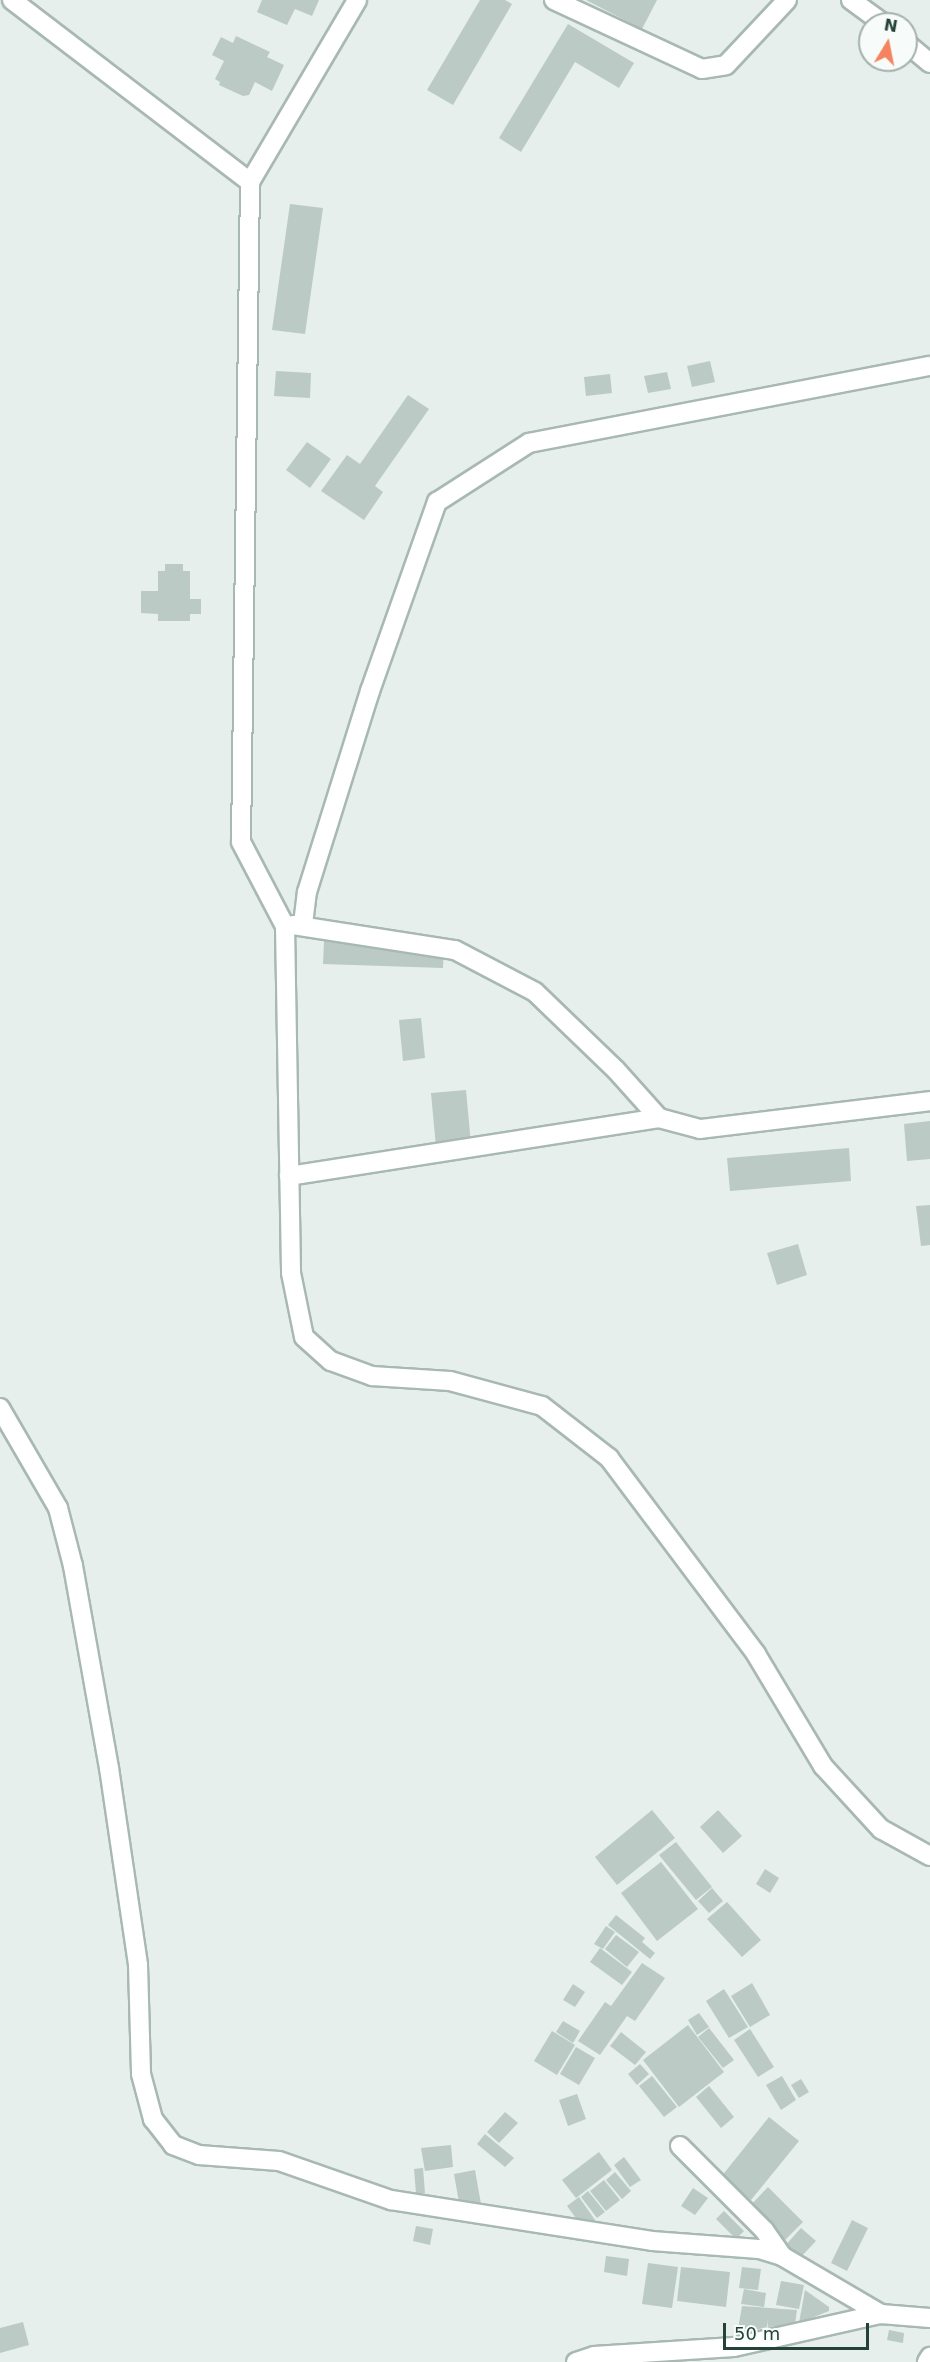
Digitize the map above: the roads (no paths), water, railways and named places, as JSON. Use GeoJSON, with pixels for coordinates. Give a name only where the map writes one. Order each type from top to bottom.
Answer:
{"type":"FeatureCollection","features":[{"type":"Feature","properties":{"kind":"street"},"geometry":{"type":"LineString","coordinates":[[12,0],[250,182]]}},
{"type":"Feature","properties":{"kind":"street"},"geometry":{"type":"LineString","coordinates":[[357,0],[250,182],[241,842],[294,925],[455,950],[535,992],[616,1070],[659,1118]]}},
{"type":"Feature","properties":{"kind":"street"},"geometry":{"type":"LineString","coordinates":[[554,0],[702,69],[726,65],[787,0]]}},
{"type":"Feature","properties":{"kind":"street"},"geometry":{"type":"LineString","coordinates":[[851,0],[868,12]]}},
{"type":"Feature","properties":{"kind":"street"},"geometry":{"type":"LineString","coordinates":[[918,53],[930,63]]}},
{"type":"Feature","properties":{"kind":"street"},"geometry":{"type":"LineString","coordinates":[[930,366],[528,443],[437,502],[294,925],[289,1176],[291,1272],[304,1337],[331,1361],[372,1376],[450,1381],[542,1406],[609,1458],[756,1654],[823,1766],[881,1829],[930,1856]]}},
{"type":"Feature","properties":{"kind":"street"},"geometry":{"type":"LineString","coordinates":[[289,1176],[659,1118],[700,1130],[930,1101]]}},
{"type":"Feature","properties":{"kind":"street"},"geometry":{"type":"LineString","coordinates":[[0,1408],[58,1508],[73,1566],[109,1768],[138,1965],[141,2074],[153,2119],[173,2145],[199,2155],[279,2161],[391,2200],[652,2241],[759,2248],[782,2256],[881,2314]]}},
{"type":"Feature","properties":{"kind":"street"},"geometry":{"type":"LineString","coordinates":[[680,2146],[764,2230],[782,2256]]}},
{"type":"Feature","properties":{"kind":"street"},"geometry":{"type":"LineString","coordinates":[[576,2362],[594,2356],[734,2347],[881,2314],[930,2318]]}},
{"type":"Feature","properties":{"kind":"street"},"geometry":{"type":"LineString","coordinates":[[927,2362],[930,2357]]}}]}
